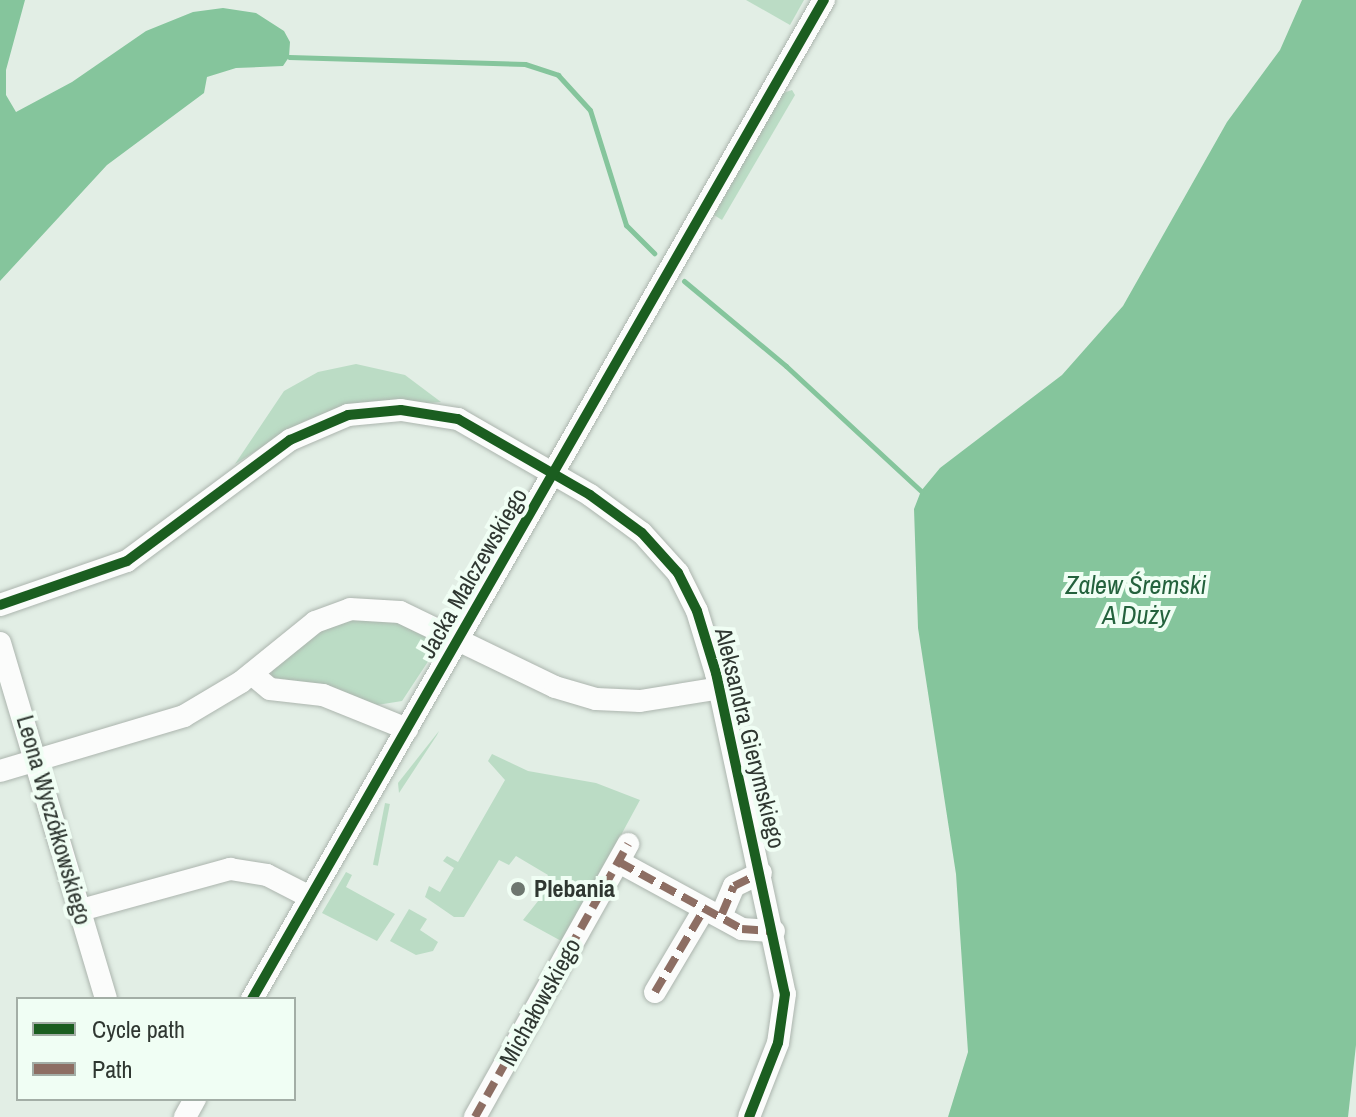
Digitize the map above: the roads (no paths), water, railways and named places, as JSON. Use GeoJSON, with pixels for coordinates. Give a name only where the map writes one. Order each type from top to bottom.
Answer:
{"type":"FeatureCollection","features":[{"type":"Feature","properties":{"kind":"street","name":"Jacka Malczewskiego"},"geometry":{"type":"LineString","coordinates":[[253,997],[824,0]]}},
{"type":"Feature","properties":{"kind":"street","name":"Aleksandra Gierymskiego"},"geometry":{"type":"LineString","coordinates":[[0,605],[127,561],[290,440],[348,415],[401,410],[445,416],[487,432],[627,521],[668,559],[697,611],[720,688],[774,931],[784,986],[783,1026],[749,1117]]}},
{"type":"Feature","properties":{"kind":"street"},"geometry":{"type":"LineString","coordinates":[[0,771],[184,716],[252,674],[315,622],[350,609],[400,612],[555,687],[596,699],[640,701],[720,688]]}},
{"type":"Feature","properties":{"kind":"street","name":"Leona Wyczółkowskiego"},"geometry":{"type":"LineString","coordinates":[[0,643],[38,760],[105,997]]}},
{"type":"Feature","properties":{"kind":"street"},"geometry":{"type":"LineString","coordinates":[[252,674],[270,689],[323,695],[407,729]]}},
{"type":"Feature","properties":{"kind":"street","name":"Michałowskiego"},"geometry":{"type":"LineString","coordinates":[[475,1117],[623,853],[712,912]]}},
{"type":"Feature","properties":{"kind":"street"},"geometry":{"type":"LineString","coordinates":[[81,910],[230,869],[267,875],[310,897]]}},
{"type":"Feature","properties":{"kind":"street"},"geometry":{"type":"LineString","coordinates":[[655,992],[734,886],[761,873]]}},
{"type":"Feature","properties":{"kind":"street"},"geometry":{"type":"LineString","coordinates":[[712,912],[750,932],[774,931]]}},
{"type":"Feature","properties":{"kind":"water"},"geometry":{"type":"Polygon","coordinates":[[[0,0],[25,0],[6,70],[6,95],[16,112],[72,82],[146,31],[193,12],[223,8],[256,13],[284,31],[290,42],[289,57],[283,66],[236,68],[207,77],[204,93],[107,165],[0,281],[0,0]]]}},
{"type":"Feature","properties":{"kind":"water","name":"Zalew Śremski A Duży"},"geometry":{"type":"Polygon","coordinates":[[[1302,0],[1356,0],[1356,1045],[1348,1117],[948,1117],[968,1052],[956,874],[918,628],[914,509],[921,491],[940,468],[1062,375],[1123,306],[1227,122],[1280,50],[1302,0]]]}},
{"type":"Feature","properties":{"kind":"waterway"},"geometry":{"type":"LineString","coordinates":[[289,57],[525,64],[558,75],[590,110],[626,225],[654,253]]}},
{"type":"Feature","properties":{"kind":"waterway"},"geometry":{"type":"LineString","coordinates":[[684,281],[786,366],[921,491]]}},
{"type":"Feature","properties":{"kind":"place","name":"Plebania"},"geometry":{"type":"Point","coordinates":[518,889]}}]}
